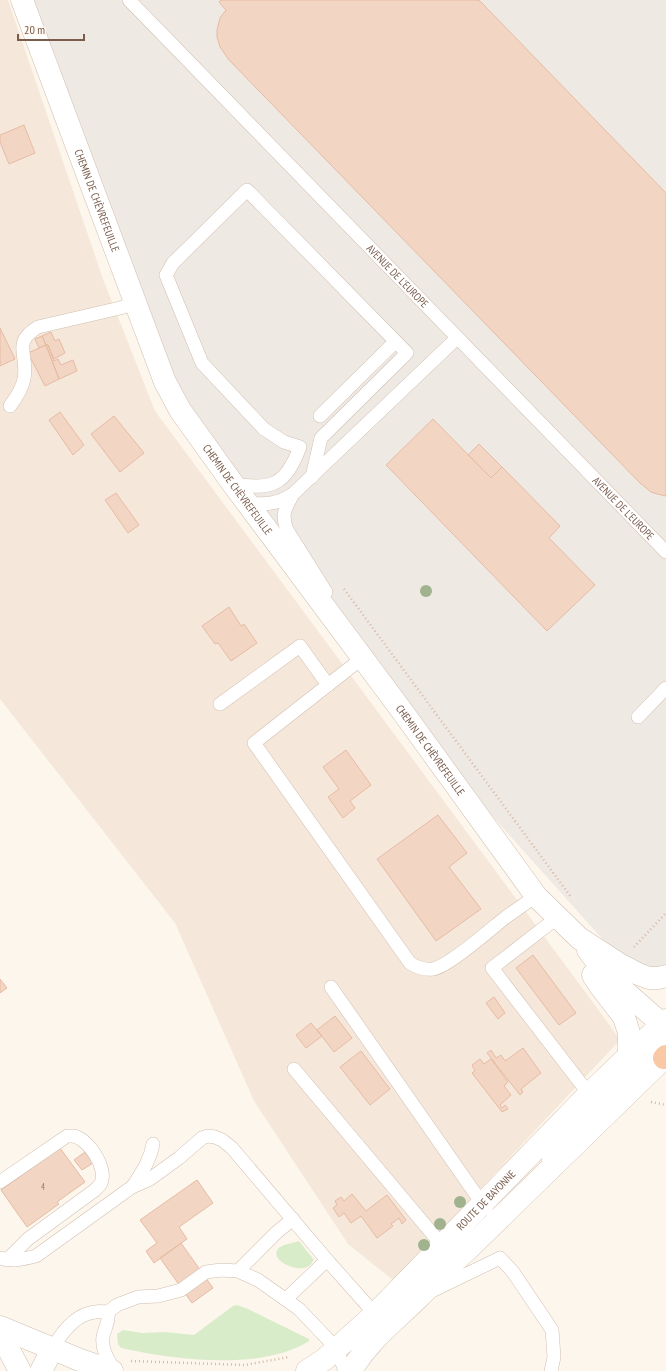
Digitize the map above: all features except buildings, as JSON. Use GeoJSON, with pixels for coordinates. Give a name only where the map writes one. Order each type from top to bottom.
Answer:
{"type":"FeatureCollection","features":[{"type":"Feature","properties":{"kind":"street","name":"CHEMIN DE CHÈVREFEUILLE"},"geometry":{"type":"LineString","coordinates":[[22,0],[135,303],[173,399],[247,503],[364,657],[536,896],[579,938],[608,977],[665,1018]]}},
{"type":"Feature","properties":{"kind":"street","name":"CHEMIN DE CHÈVREFEUILLE"},"geometry":{"type":"LineString","coordinates":[[559,919],[600,986],[624,1017],[629,1033],[654,1057]]}},
{"type":"Feature","properties":{"kind":"street","name":"CHEMIN DE CHÈVREFEUILLE"},"geometry":{"type":"LineString","coordinates":[[579,938],[619,964],[638,974],[649,978],[666,976]]}},
{"type":"Feature","properties":{"kind":"street","name":"ROUTE DE BAYONNE"},"geometry":{"type":"LineString","coordinates":[[307,1371],[337,1349],[375,1314],[448,1253],[467,1250],[497,1221],[552,1166],[654,1057],[665,1018]]}},
{"type":"Feature","properties":{"kind":"street","name":"ROUTE DE BAYONNE"},"geometry":{"type":"LineString","coordinates":[[351,1371],[364,1352],[381,1333],[419,1297],[482,1204],[589,1094],[654,1057]]}},
{"type":"Feature","properties":{"kind":"street"},"geometry":{"type":"LineString","coordinates":[[0,1327],[80,1360],[113,1371]]}},
{"type":"Feature","properties":{"kind":"street"},"geometry":{"type":"LineString","coordinates":[[0,1339],[8,1348],[20,1371]]}},
{"type":"Feature","properties":{"kind":"street"},"geometry":{"type":"LineString","coordinates":[[41,1371],[53,1348]]}},
{"type":"Feature","properties":{"kind":"lane","name":"AVENUE DE L'EUROPE"},"geometry":{"type":"LineString","coordinates":[[129,0],[666,552]]}},
{"type":"Feature","properties":{"kind":"lane"},"geometry":{"type":"LineString","coordinates":[[233,484],[248,486],[273,484],[282,479],[294,464],[300,447],[284,442],[264,429],[202,363],[166,275],[173,264],[247,190],[407,353],[321,438],[312,477]]}},
{"type":"Feature","properties":{"kind":"lane"},"geometry":{"type":"LineString","coordinates":[[10,406],[19,394],[24,378],[23,342],[30,332],[38,326],[120,308],[135,303]]}},
{"type":"Feature","properties":{"kind":"lane"},"geometry":{"type":"LineString","coordinates":[[247,503],[262,505],[276,503],[293,494],[457,338]]}},
{"type":"Feature","properties":{"kind":"lane"},"geometry":{"type":"LineString","coordinates":[[320,416],[395,342]]}},
{"type":"Feature","properties":{"kind":"lane"},"geometry":{"type":"LineString","coordinates":[[293,494],[284,512],[283,520],[287,530],[364,657],[254,743],[410,963],[415,966],[434,969],[446,964],[536,896]]}},
{"type":"Feature","properties":{"kind":"lane"},"geometry":{"type":"LineString","coordinates":[[220,704],[300,646],[328,685]]}},
{"type":"Feature","properties":{"kind":"lane"},"geometry":{"type":"LineString","coordinates":[[638,717],[666,688]]}},
{"type":"Feature","properties":{"kind":"lane"},"geometry":{"type":"LineString","coordinates":[[559,919],[492,968],[589,1094]]}},
{"type":"Feature","properties":{"kind":"lane"},"geometry":{"type":"LineString","coordinates":[[331,987],[482,1204],[497,1221]]}},
{"type":"Feature","properties":{"kind":"lane"},"geometry":{"type":"LineString","coordinates":[[654,1057],[660,1046],[665,1018]]}},
{"type":"Feature","properties":{"kind":"lane"},"geometry":{"type":"LineString","coordinates":[[294,1069],[448,1253]]}},
{"type":"Feature","properties":{"kind":"lane"},"geometry":{"type":"LineString","coordinates":[[0,1182],[67,1136],[78,1138],[87,1145],[100,1162],[103,1172],[101,1184],[95,1190],[3,1259]]}},
{"type":"Feature","properties":{"kind":"lane"},"geometry":{"type":"LineString","coordinates":[[3,1259],[20,1260],[36,1256],[132,1187],[150,1178],[179,1158],[202,1138],[208,1136],[215,1137],[222,1140],[232,1148],[375,1314]]}},
{"type":"Feature","properties":{"kind":"lane"},"geometry":{"type":"LineString","coordinates":[[132,1187],[151,1156],[153,1144]]}},
{"type":"Feature","properties":{"kind":"lane"},"geometry":{"type":"LineString","coordinates":[[238,1271],[277,1232],[293,1219]]}},
{"type":"Feature","properties":{"kind":"lane"},"geometry":{"type":"LineString","coordinates":[[419,1297],[500,1258],[513,1272],[552,1330],[554,1357],[551,1371]]}},
{"type":"Feature","properties":{"kind":"lane"},"geometry":{"type":"LineString","coordinates":[[286,1299],[327,1260]]}},
{"type":"Feature","properties":{"kind":"lane"},"geometry":{"type":"LineString","coordinates":[[53,1348],[60,1335],[81,1317],[94,1312],[108,1312],[117,1305],[138,1297],[158,1296],[181,1290],[206,1272],[222,1270],[238,1271],[258,1280],[299,1309],[337,1349],[345,1371]]}},
{"type":"Feature","properties":{"kind":"lane"},"geometry":{"type":"LineString","coordinates":[[108,1312],[108,1322],[103,1337],[104,1349],[113,1371]]}},
{"type":"Feature","properties":{"kind":"path"},"geometry":{"type":"LineString","coordinates":[[373,631],[571,897]]}},
{"type":"Feature","properties":{"kind":"path"},"geometry":{"type":"LineString","coordinates":[[629,952],[666,913]]}},
{"type":"Feature","properties":{"kind":"shaded area"},"geometry":{"type":"Polygon","coordinates":[[[0,0],[8,0],[103,279],[155,411],[620,1040],[394,1281],[348,1244],[254,1101],[175,923],[0,699],[0,0]]]}},
{"type":"Feature","properties":{"kind":"shaded area"},"geometry":{"type":"Polygon","coordinates":[[[22,0],[666,0],[666,968],[639,968],[605,942],[402,715],[190,424],[22,0]]]}},
{"type":"Feature","properties":{"kind":"green space"},"geometry":{"type":"Polygon","coordinates":[[[299,1241],[314,1260],[311,1265],[305,1268],[292,1267],[280,1261],[277,1256],[277,1252],[280,1247],[299,1241]]]}},
{"type":"Feature","properties":{"kind":"green space"},"geometry":{"type":"Polygon","coordinates":[[[237,1305],[309,1339],[309,1341],[290,1350],[243,1360],[191,1359],[166,1356],[121,1348],[118,1344],[117,1334],[123,1330],[142,1333],[165,1332],[194,1335],[233,1306],[237,1305]]]}}]}
